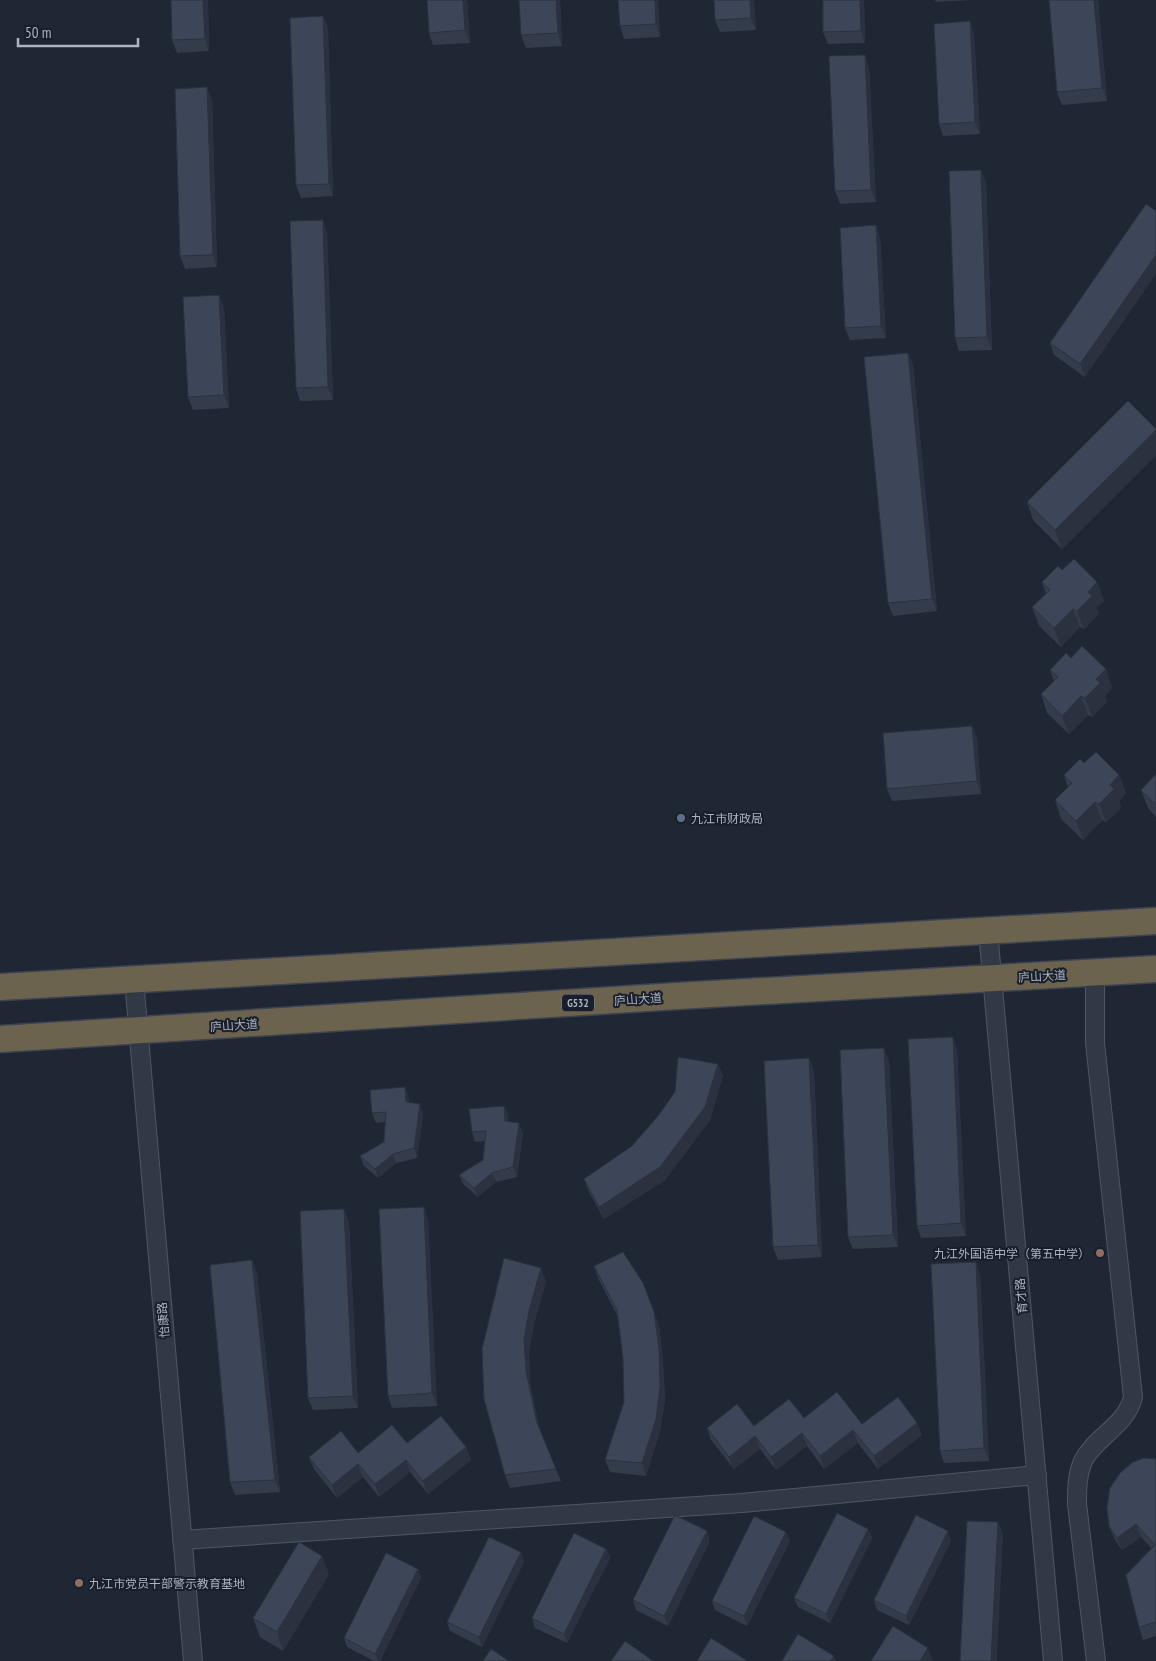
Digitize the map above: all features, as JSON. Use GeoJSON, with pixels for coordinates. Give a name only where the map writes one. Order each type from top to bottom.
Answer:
{"type":"FeatureCollection","features":[{"type":"Feature","properties":{"kind":"highway"},"geometry":{"type":"LineString","coordinates":[[0,987],[1156,921]]}},
{"type":"Feature","properties":{"kind":"highway","name":"庐山大道"},"geometry":{"type":"LineString","coordinates":[[0,1039],[1156,970]]}},
{"type":"Feature","properties":{"kind":"street","name":"育才路"},"geometry":{"type":"LineString","coordinates":[[988,931],[1054,1661]]}},
{"type":"Feature","properties":{"kind":"street"},"geometry":{"type":"LineString","coordinates":[[1094,973],[1095,1043],[1133,1397],[1130,1410],[1084,1460],[1077,1479],[1076,1504],[1096,1661]]}},
{"type":"Feature","properties":{"kind":"street","name":"怡康路"},"geometry":{"type":"LineString","coordinates":[[134,980],[192,1661]]}},
{"type":"Feature","properties":{"kind":"street"},"geometry":{"type":"LineString","coordinates":[[182,1540],[742,1503],[1037,1475]]}},
{"type":"Feature","properties":{"kind":"building"},"geometry":{"type":"Polygon","coordinates":[[[171,0],[203,0],[205,39],[172,40],[171,0]]]}},
{"type":"Feature","properties":{"kind":"building"},"geometry":{"type":"Polygon","coordinates":[[[427,0],[463,0],[465,30],[429,33],[427,0]]]}},
{"type":"Feature","properties":{"kind":"building"},"geometry":{"type":"Polygon","coordinates":[[[519,0],[556,0],[558,33],[521,35],[519,0]]]}},
{"type":"Feature","properties":{"kind":"building"},"geometry":{"type":"Polygon","coordinates":[[[618,0],[655,0],[656,24],[620,26],[618,0]]]}},
{"type":"Feature","properties":{"kind":"building"},"geometry":{"type":"Polygon","coordinates":[[[714,0],[750,0],[751,18],[715,20],[714,0]]]}},
{"type":"Feature","properties":{"kind":"building"},"geometry":{"type":"Polygon","coordinates":[[[823,0],[860,0],[861,31],[823,32],[823,0]]]}},
{"type":"Feature","properties":{"kind":"building"},"geometry":{"type":"Polygon","coordinates":[[[1049,0],[1094,0],[1102,88],[1057,92],[1049,0]]]}},
{"type":"Feature","properties":{"kind":"building"},"geometry":{"type":"Polygon","coordinates":[[[323,16],[329,184],[296,185],[290,18],[323,16]]]}},
{"type":"Feature","properties":{"kind":"building"},"geometry":{"type":"Polygon","coordinates":[[[970,21],[975,122],[939,124],[934,24],[970,21]]]}},
{"type":"Feature","properties":{"kind":"building"},"geometry":{"type":"Polygon","coordinates":[[[865,55],[871,190],[835,191],[829,56],[865,55]]]}},
{"type":"Feature","properties":{"kind":"building"},"geometry":{"type":"Polygon","coordinates":[[[207,87],[213,255],[180,256],[175,89],[207,87]]]}},
{"type":"Feature","properties":{"kind":"building"},"geometry":{"type":"Polygon","coordinates":[[[981,170],[987,337],[955,338],[949,171],[981,170]]]}},
{"type":"Feature","properties":{"kind":"building"},"geometry":{"type":"Polygon","coordinates":[[[1146,204],[1156,211],[1156,255],[1080,364],[1050,343],[1146,204]]]}},
{"type":"Feature","properties":{"kind":"building"},"geometry":{"type":"Polygon","coordinates":[[[323,220],[328,387],[296,388],[290,221],[323,220]]]}},
{"type":"Feature","properties":{"kind":"building"},"geometry":{"type":"Polygon","coordinates":[[[876,225],[881,326],[845,328],[840,228],[876,225]]]}},
{"type":"Feature","properties":{"kind":"building"},"geometry":{"type":"Polygon","coordinates":[[[219,295],[224,395],[188,397],[183,297],[219,295]]]}},
{"type":"Feature","properties":{"kind":"building"},"geometry":{"type":"Polygon","coordinates":[[[908,353],[932,599],[888,603],[864,357],[908,353]]]}},
{"type":"Feature","properties":{"kind":"building"},"geometry":{"type":"Polygon","coordinates":[[[1128,401],[1156,430],[1055,530],[1027,502],[1128,401]]]}},
{"type":"Feature","properties":{"kind":"building"},"geometry":{"type":"Polygon","coordinates":[[[1074,559],[1097,582],[1088,592],[1092,596],[1077,611],[1073,609],[1054,628],[1032,607],[1050,590],[1042,582],[1058,566],[1062,570],[1074,559]]]}},
{"type":"Feature","properties":{"kind":"building"},"geometry":{"type":"Polygon","coordinates":[[[1082,646],[1106,669],[1096,679],[1100,683],[1085,698],[1081,696],[1062,716],[1041,694],[1058,677],[1050,670],[1066,653],[1071,658],[1082,646]]]}},
{"type":"Feature","properties":{"kind":"building"},"geometry":{"type":"Polygon","coordinates":[[[972,726],[977,781],[887,789],[883,733],[972,726]]]}},
{"type":"Feature","properties":{"kind":"building"},"geometry":{"type":"Polygon","coordinates":[[[1096,752],[1119,775],[1110,785],[1114,789],[1099,804],[1095,802],[1076,821],[1055,800],[1072,783],[1064,775],[1080,759],[1084,763],[1096,752]]]}},
{"type":"Feature","properties":{"kind":"building"},"geometry":{"type":"Polygon","coordinates":[[[1156,774],[1156,805],[1141,790],[1156,774]]]}},
{"type":"Feature","properties":{"kind":"building"},"geometry":{"type":"Polygon","coordinates":[[[953,1037],[961,1223],[917,1226],[908,1039],[953,1037]]]}},
{"type":"Feature","properties":{"kind":"building"},"geometry":{"type":"Polygon","coordinates":[[[884,1048],[893,1235],[848,1237],[840,1050],[884,1048]]]}},
{"type":"Feature","properties":{"kind":"building"},"geometry":{"type":"Polygon","coordinates":[[[678,1057],[718,1064],[705,1107],[660,1167],[599,1207],[584,1179],[632,1146],[658,1116],[675,1092],[678,1057]]]}},
{"type":"Feature","properties":{"kind":"building"},"geometry":{"type":"Polygon","coordinates":[[[809,1058],[818,1245],[773,1247],[764,1061],[809,1058]]]}},
{"type":"Feature","properties":{"kind":"building"},"geometry":{"type":"Polygon","coordinates":[[[405,1087],[406,1102],[420,1104],[414,1148],[393,1154],[375,1169],[360,1156],[384,1142],[386,1112],[372,1113],[370,1090],[405,1087]]]}},
{"type":"Feature","properties":{"kind":"building"},"geometry":{"type":"Polygon","coordinates":[[[504,1106],[505,1121],[519,1123],[513,1167],[492,1173],[474,1188],[459,1175],[483,1160],[486,1131],[472,1132],[469,1109],[504,1106]]]}},
{"type":"Feature","properties":{"kind":"building"},"geometry":{"type":"Polygon","coordinates":[[[424,1207],[432,1393],[388,1396],[379,1209],[424,1207]]]}},
{"type":"Feature","properties":{"kind":"building"},"geometry":{"type":"Polygon","coordinates":[[[344,1209],[353,1396],[308,1398],[300,1211],[344,1209]]]}},
{"type":"Feature","properties":{"kind":"building"},"geometry":{"type":"Polygon","coordinates":[[[623,1252],[643,1283],[654,1312],[659,1349],[660,1387],[656,1419],[642,1463],[605,1460],[624,1402],[623,1358],[617,1310],[594,1266],[623,1252]]]}},
{"type":"Feature","properties":{"kind":"building"},"geometry":{"type":"Polygon","coordinates":[[[504,1258],[541,1268],[529,1311],[524,1339],[526,1371],[537,1423],[556,1469],[505,1475],[484,1399],[482,1349],[504,1258]]]}},
{"type":"Feature","properties":{"kind":"building"},"geometry":{"type":"Polygon","coordinates":[[[252,1260],[275,1480],[230,1482],[210,1265],[252,1260]]]}},
{"type":"Feature","properties":{"kind":"building"},"geometry":{"type":"Polygon","coordinates":[[[976,1262],[984,1448],[940,1451],[931,1264],[976,1262]]]}},
{"type":"Feature","properties":{"kind":"building"},"geometry":{"type":"Polygon","coordinates":[[[837,1392],[862,1424],[898,1397],[917,1423],[874,1456],[853,1430],[820,1456],[802,1433],[771,1457],[755,1436],[729,1457],[707,1428],[737,1404],[754,1426],[789,1399],[804,1418],[837,1392]]]}},
{"type":"Feature","properties":{"kind":"building"},"geometry":{"type":"Polygon","coordinates":[[[441,1416],[466,1447],[423,1481],[406,1460],[375,1484],[358,1464],[332,1485],[309,1457],[341,1431],[358,1453],[392,1425],[407,1443],[441,1416]]]}},
{"type":"Feature","properties":{"kind":"building"},"geometry":{"type":"Polygon","coordinates":[[[1144,1458],[1156,1459],[1156,1622],[1139,1627],[1126,1575],[1155,1545],[1136,1524],[1117,1538],[1109,1526],[1107,1507],[1110,1488],[1120,1473],[1133,1462],[1144,1458]]]}},
{"type":"Feature","properties":{"kind":"building"},"geometry":{"type":"Polygon","coordinates":[[[837,1513],[868,1529],[826,1614],[794,1598],[837,1513]]]}},
{"type":"Feature","properties":{"kind":"building"},"geometry":{"type":"Polygon","coordinates":[[[675,1515],[707,1531],[664,1616],[633,1600],[675,1515]]]}},
{"type":"Feature","properties":{"kind":"building"},"geometry":{"type":"Polygon","coordinates":[[[916,1515],[948,1531],[906,1616],[874,1600],[916,1515]]]}},
{"type":"Feature","properties":{"kind":"building"},"geometry":{"type":"Polygon","coordinates":[[[754,1516],[786,1532],[744,1616],[712,1601],[754,1516]]]}},
{"type":"Feature","properties":{"kind":"building"},"geometry":{"type":"Polygon","coordinates":[[[967,1521],[998,1522],[991,1661],[960,1661],[967,1521]]]}},
{"type":"Feature","properties":{"kind":"building"},"geometry":{"type":"Polygon","coordinates":[[[574,1533],[606,1549],[564,1634],[532,1618],[574,1533]]]}},
{"type":"Feature","properties":{"kind":"building"},"geometry":{"type":"Polygon","coordinates":[[[489,1537],[521,1552],[479,1637],[447,1622],[489,1537]]]}},
{"type":"Feature","properties":{"kind":"building"},"geometry":{"type":"Polygon","coordinates":[[[299,1542],[322,1556],[277,1632],[253,1618],[299,1542]]]}},
{"type":"Feature","properties":{"kind":"building"},"geometry":{"type":"Polygon","coordinates":[[[386,1553],[418,1569],[375,1654],[344,1638],[386,1553]]]}},
{"type":"Feature","properties":{"kind":"building"},"geometry":{"type":"Polygon","coordinates":[[[893,1626],[928,1648],[920,1661],[871,1661],[893,1626]]]}},
{"type":"Feature","properties":{"kind":"building"},"geometry":{"type":"Polygon","coordinates":[[[798,1634],[834,1656],[830,1661],[782,1661],[798,1634]]]}},
{"type":"Feature","properties":{"kind":"building"},"geometry":{"type":"Polygon","coordinates":[[[711,1638],[746,1660],[746,1661],[697,1661],[711,1638]]]}},
{"type":"Feature","properties":{"kind":"building"},"geometry":{"type":"Polygon","coordinates":[[[625,1641],[653,1661],[611,1661],[625,1641]]]}},
{"type":"Feature","properties":{"kind":"building"},"geometry":{"type":"Polygon","coordinates":[[[491,1649],[509,1661],[483,1661],[491,1649]]]}},
{"type":"Feature","properties":{"kind":"place","name":"九江市财政局"},"geometry":{"type":"Point","coordinates":[681,818]}},
{"type":"Feature","properties":{"kind":"place","name":"九江外国语中学（第五中学）"},"geometry":{"type":"Point","coordinates":[1100,1253]}},
{"type":"Feature","properties":{"kind":"place","name":"九江市党员干部警示教育基地"},"geometry":{"type":"Point","coordinates":[79,1583]}}]}
